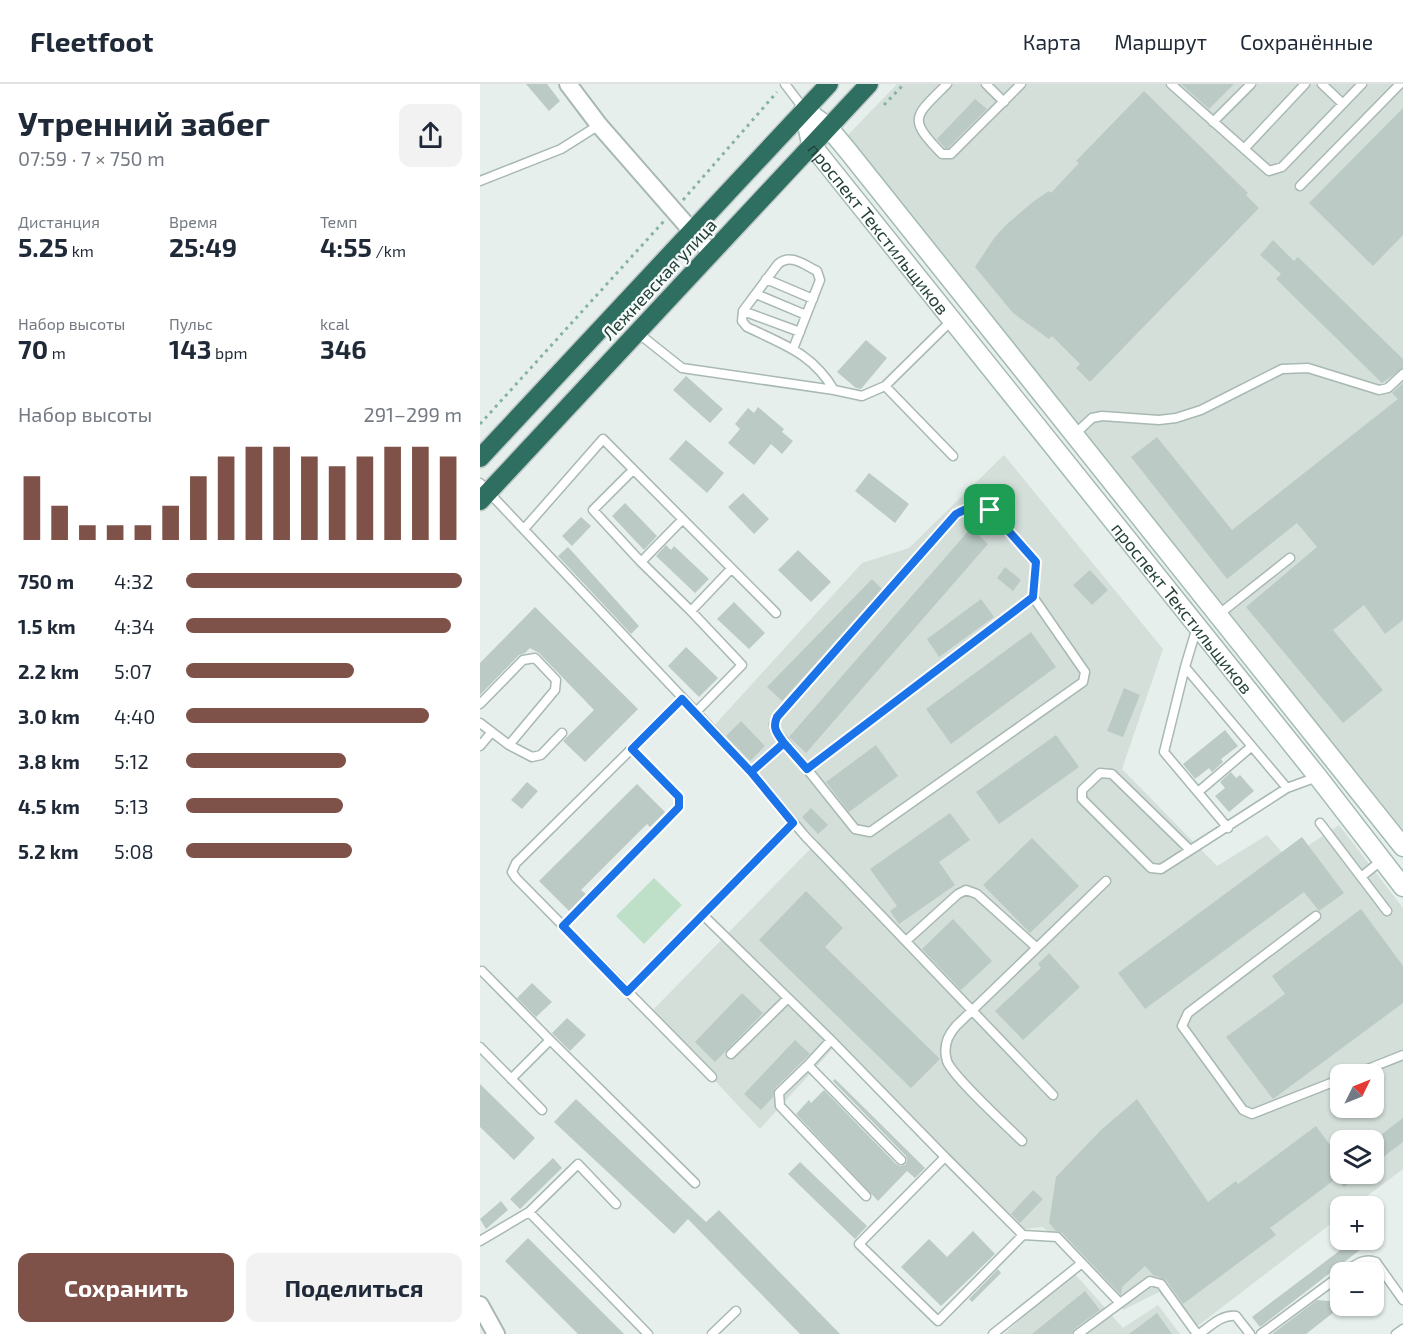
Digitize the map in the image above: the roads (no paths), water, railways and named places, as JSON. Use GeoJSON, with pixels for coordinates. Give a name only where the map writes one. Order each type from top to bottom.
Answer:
{"type":"FeatureCollection","features":[{"type":"Feature","properties":{"kind":"highway","name":"Лежневская улица"},"geometry":{"type":"LineString","coordinates":[[480,458],[829,84]]}},
{"type":"Feature","properties":{"kind":"highway","name":"Лежневская улица"},"geometry":{"type":"LineString","coordinates":[[483,492],[638,333],[869,84]]}},
{"type":"Feature","properties":{"kind":"main road","name":"проспект Текстильщиков"},"geometry":{"type":"LineString","coordinates":[[804,110],[828,127],[1403,847]]}},
{"type":"Feature","properties":{"kind":"main road","name":"проспект Текстильщиков"},"geometry":{"type":"LineString","coordinates":[[804,110],[812,144],[1318,777],[1403,887]]}},
{"type":"Feature","properties":{"kind":"street"},"geometry":{"type":"LineString","coordinates":[[568,84],[599,125],[691,233],[711,253]]}},
{"type":"Feature","properties":{"kind":"street"},"geometry":{"type":"LineString","coordinates":[[480,1305],[496,1334]]}},
{"type":"Feature","properties":{"kind":"lane"},"geometry":{"type":"LineString","coordinates":[[784,84],[804,110]]}},
{"type":"Feature","properties":{"kind":"lane"},"geometry":{"type":"LineString","coordinates":[[947,84],[925,106],[918,125],[922,133],[942,154],[951,154],[1021,84]]}},
{"type":"Feature","properties":{"kind":"lane"},"geometry":{"type":"LineString","coordinates":[[986,84],[1004,102]]}},
{"type":"Feature","properties":{"kind":"lane"},"geometry":{"type":"LineString","coordinates":[[1171,84],[1269,171],[1282,167],[1362,84]]}},
{"type":"Feature","properties":{"kind":"lane"},"geometry":{"type":"LineString","coordinates":[[1213,122],[1251,84]]}},
{"type":"Feature","properties":{"kind":"lane"},"geometry":{"type":"LineString","coordinates":[[1244,149],[1305,84]]}},
{"type":"Feature","properties":{"kind":"lane"},"geometry":{"type":"LineString","coordinates":[[1322,84],[1342,104]]}},
{"type":"Feature","properties":{"kind":"lane"},"geometry":{"type":"LineString","coordinates":[[1300,186],[1400,84]]}},
{"type":"Feature","properties":{"kind":"lane"},"geometry":{"type":"LineString","coordinates":[[480,181],[561,149],[599,125]]}},
{"type":"Feature","properties":{"kind":"lane"},"geometry":{"type":"LineString","coordinates":[[793,349],[820,280],[817,271],[792,258],[783,259],[766,279],[743,311],[742,321],[747,327],[811,360],[826,376],[834,390]]}},
{"type":"Feature","properties":{"kind":"lane"},"geometry":{"type":"LineString","coordinates":[[766,279],[813,299]]}},
{"type":"Feature","properties":{"kind":"lane"},"geometry":{"type":"LineString","coordinates":[[756,294],[806,315]]}},
{"type":"Feature","properties":{"kind":"lane"},"geometry":{"type":"LineString","coordinates":[[743,311],[800,332]]}},
{"type":"Feature","properties":{"kind":"lane"},"geometry":{"type":"LineString","coordinates":[[638,333],[682,368],[862,396],[885,386],[952,320]]}},
{"type":"Feature","properties":{"kind":"lane"},"geometry":{"type":"LineString","coordinates":[[1075,435],[1092,418],[1102,416],[1159,420],[1201,410],[1282,369],[1308,368],[1379,390],[1388,388],[1403,374]]}},
{"type":"Feature","properties":{"kind":"lane"},"geometry":{"type":"LineString","coordinates":[[885,386],[953,456]]}},
{"type":"Feature","properties":{"kind":"lane"},"geometry":{"type":"LineString","coordinates":[[524,529],[603,439],[776,613]]}},
{"type":"Feature","properties":{"kind":"lane"},"geometry":{"type":"LineString","coordinates":[[633,470],[592,510],[742,665],[696,712]]}},
{"type":"Feature","properties":{"kind":"lane"},"geometry":{"type":"LineString","coordinates":[[483,492],[524,529],[751,772],[793,823],[1053,1095]]}},
{"type":"Feature","properties":{"kind":"lane"},"geometry":{"type":"LineString","coordinates":[[980,506],[990,510],[1036,562],[1033,597],[1085,672],[1083,682],[870,832],[855,830],[775,730],[774,724],[777,717],[956,514],[967,508],[980,506]]}},
{"type":"Feature","properties":{"kind":"lane"},"geometry":{"type":"LineString","coordinates":[[641,562],[682,520]]}},
{"type":"Feature","properties":{"kind":"lane"},"geometry":{"type":"LineString","coordinates":[[1218,615],[1290,558]]}},
{"type":"Feature","properties":{"kind":"lane"},"geometry":{"type":"LineString","coordinates":[[691,611],[731,569]]}},
{"type":"Feature","properties":{"kind":"lane"},"geometry":{"type":"LineString","coordinates":[[807,769],[1033,597]]}},
{"type":"Feature","properties":{"kind":"lane"},"geometry":{"type":"LineString","coordinates":[[1197,626],[1164,752],[1228,828]]}},
{"type":"Feature","properties":{"kind":"lane"},"geometry":{"type":"LineString","coordinates":[[480,704],[523,660],[535,658],[556,680],[555,690],[509,745]]}},
{"type":"Feature","properties":{"kind":"lane"},"geometry":{"type":"LineString","coordinates":[[1185,667],[1287,789]]}},
{"type":"Feature","properties":{"kind":"lane"},"geometry":{"type":"LineString","coordinates":[[682,699],[513,866],[513,876],[712,1077]]}},
{"type":"Feature","properties":{"kind":"lane"},"geometry":{"type":"LineString","coordinates":[[480,723],[509,745],[532,757],[541,755],[562,733]]}},
{"type":"Feature","properties":{"kind":"lane"},"geometry":{"type":"LineString","coordinates":[[480,746],[491,733]]}},
{"type":"Feature","properties":{"kind":"lane"},"geometry":{"type":"LineString","coordinates":[[751,772],[784,743]]}},
{"type":"Feature","properties":{"kind":"lane"},"geometry":{"type":"LineString","coordinates":[[1198,792],[1251,747]]}},
{"type":"Feature","properties":{"kind":"lane"},"geometry":{"type":"LineString","coordinates":[[563,926],[679,807],[679,797],[632,749]]}},
{"type":"Feature","properties":{"kind":"lane"},"geometry":{"type":"LineString","coordinates":[[1190,850],[1112,774],[1100,773],[1082,790],[1082,799],[1151,868],[1161,869],[1287,789],[1318,777]]}},
{"type":"Feature","properties":{"kind":"lane"},"geometry":{"type":"LineString","coordinates":[[627,992],[793,823]]}},
{"type":"Feature","properties":{"kind":"lane"},"geometry":{"type":"LineString","coordinates":[[1320,823],[1387,910]]}},
{"type":"Feature","properties":{"kind":"lane"},"geometry":{"type":"LineString","coordinates":[[1361,877],[1382,860]]}},
{"type":"Feature","properties":{"kind":"lane"},"geometry":{"type":"LineString","coordinates":[[1022,1141],[953,1071],[947,1060],[946,1048],[949,1036],[1036,947],[1106,880]]}},
{"type":"Feature","properties":{"kind":"lane"},"geometry":{"type":"LineString","coordinates":[[906,941],[958,894],[970,890],[1036,947]]}},
{"type":"Feature","properties":{"kind":"lane"},"geometry":{"type":"LineString","coordinates":[[703,915],[831,1040],[1023,1235],[1057,1237],[1120,1303]]}},
{"type":"Feature","properties":{"kind":"lane"},"geometry":{"type":"LineString","coordinates":[[1316,916],[1188,1013],[1182,1026],[1243,1110],[1252,1114],[1330,1083]]}},
{"type":"Feature","properties":{"kind":"lane"},"geometry":{"type":"LineString","coordinates":[[481,971],[695,1183]]}},
{"type":"Feature","properties":{"kind":"lane"},"geometry":{"type":"LineString","coordinates":[[731,1054],[787,999]]}},
{"type":"Feature","properties":{"kind":"lane"},"geometry":{"type":"LineString","coordinates":[[511,1078],[550,1040]]}},
{"type":"Feature","properties":{"kind":"lane"},"geometry":{"type":"LineString","coordinates":[[831,1040],[779,1093],[780,1106],[866,1196]]}},
{"type":"Feature","properties":{"kind":"lane"},"geometry":{"type":"LineString","coordinates":[[480,1047],[542,1110]]}},
{"type":"Feature","properties":{"kind":"lane"},"geometry":{"type":"LineString","coordinates":[[1380,1064],[1403,1055]]}},
{"type":"Feature","properties":{"kind":"lane"},"geometry":{"type":"LineString","coordinates":[[807,1065],[901,1160]]}},
{"type":"Feature","properties":{"kind":"lane"},"geometry":{"type":"LineString","coordinates":[[945,1157],[859,1244],[938,1322],[1023,1235]]}},
{"type":"Feature","properties":{"kind":"lane"},"geometry":{"type":"LineString","coordinates":[[480,1242],[530,1212],[578,1164],[616,1204]]}},
{"type":"Feature","properties":{"kind":"lane"},"geometry":{"type":"LineString","coordinates":[[530,1212],[648,1334]]}},
{"type":"Feature","properties":{"kind":"lane"},"geometry":{"type":"LineString","coordinates":[[1359,1262],[1370,1260],[1376,1262]]}},
{"type":"Feature","properties":{"kind":"lane"},"geometry":{"type":"LineString","coordinates":[[993,1334],[1082,1263]]}},
{"type":"Feature","properties":{"kind":"lane"},"geometry":{"type":"LineString","coordinates":[[1384,1273],[1403,1300]]}},
{"type":"Feature","properties":{"kind":"lane"},"geometry":{"type":"LineString","coordinates":[[1078,1334],[1150,1281],[1161,1284],[1198,1334],[1225,1316],[1231,1315],[1236,1316],[1250,1334]]}},
{"type":"Feature","properties":{"kind":"lane"},"geometry":{"type":"LineString","coordinates":[[1261,1334],[1330,1283]]}},
{"type":"Feature","properties":{"kind":"lane"},"geometry":{"type":"LineString","coordinates":[[712,1334],[736,1311]]}},
{"type":"Feature","properties":{"kind":"lane"},"geometry":{"type":"LineString","coordinates":[[1396,1334],[1403,1329]]}}]}
